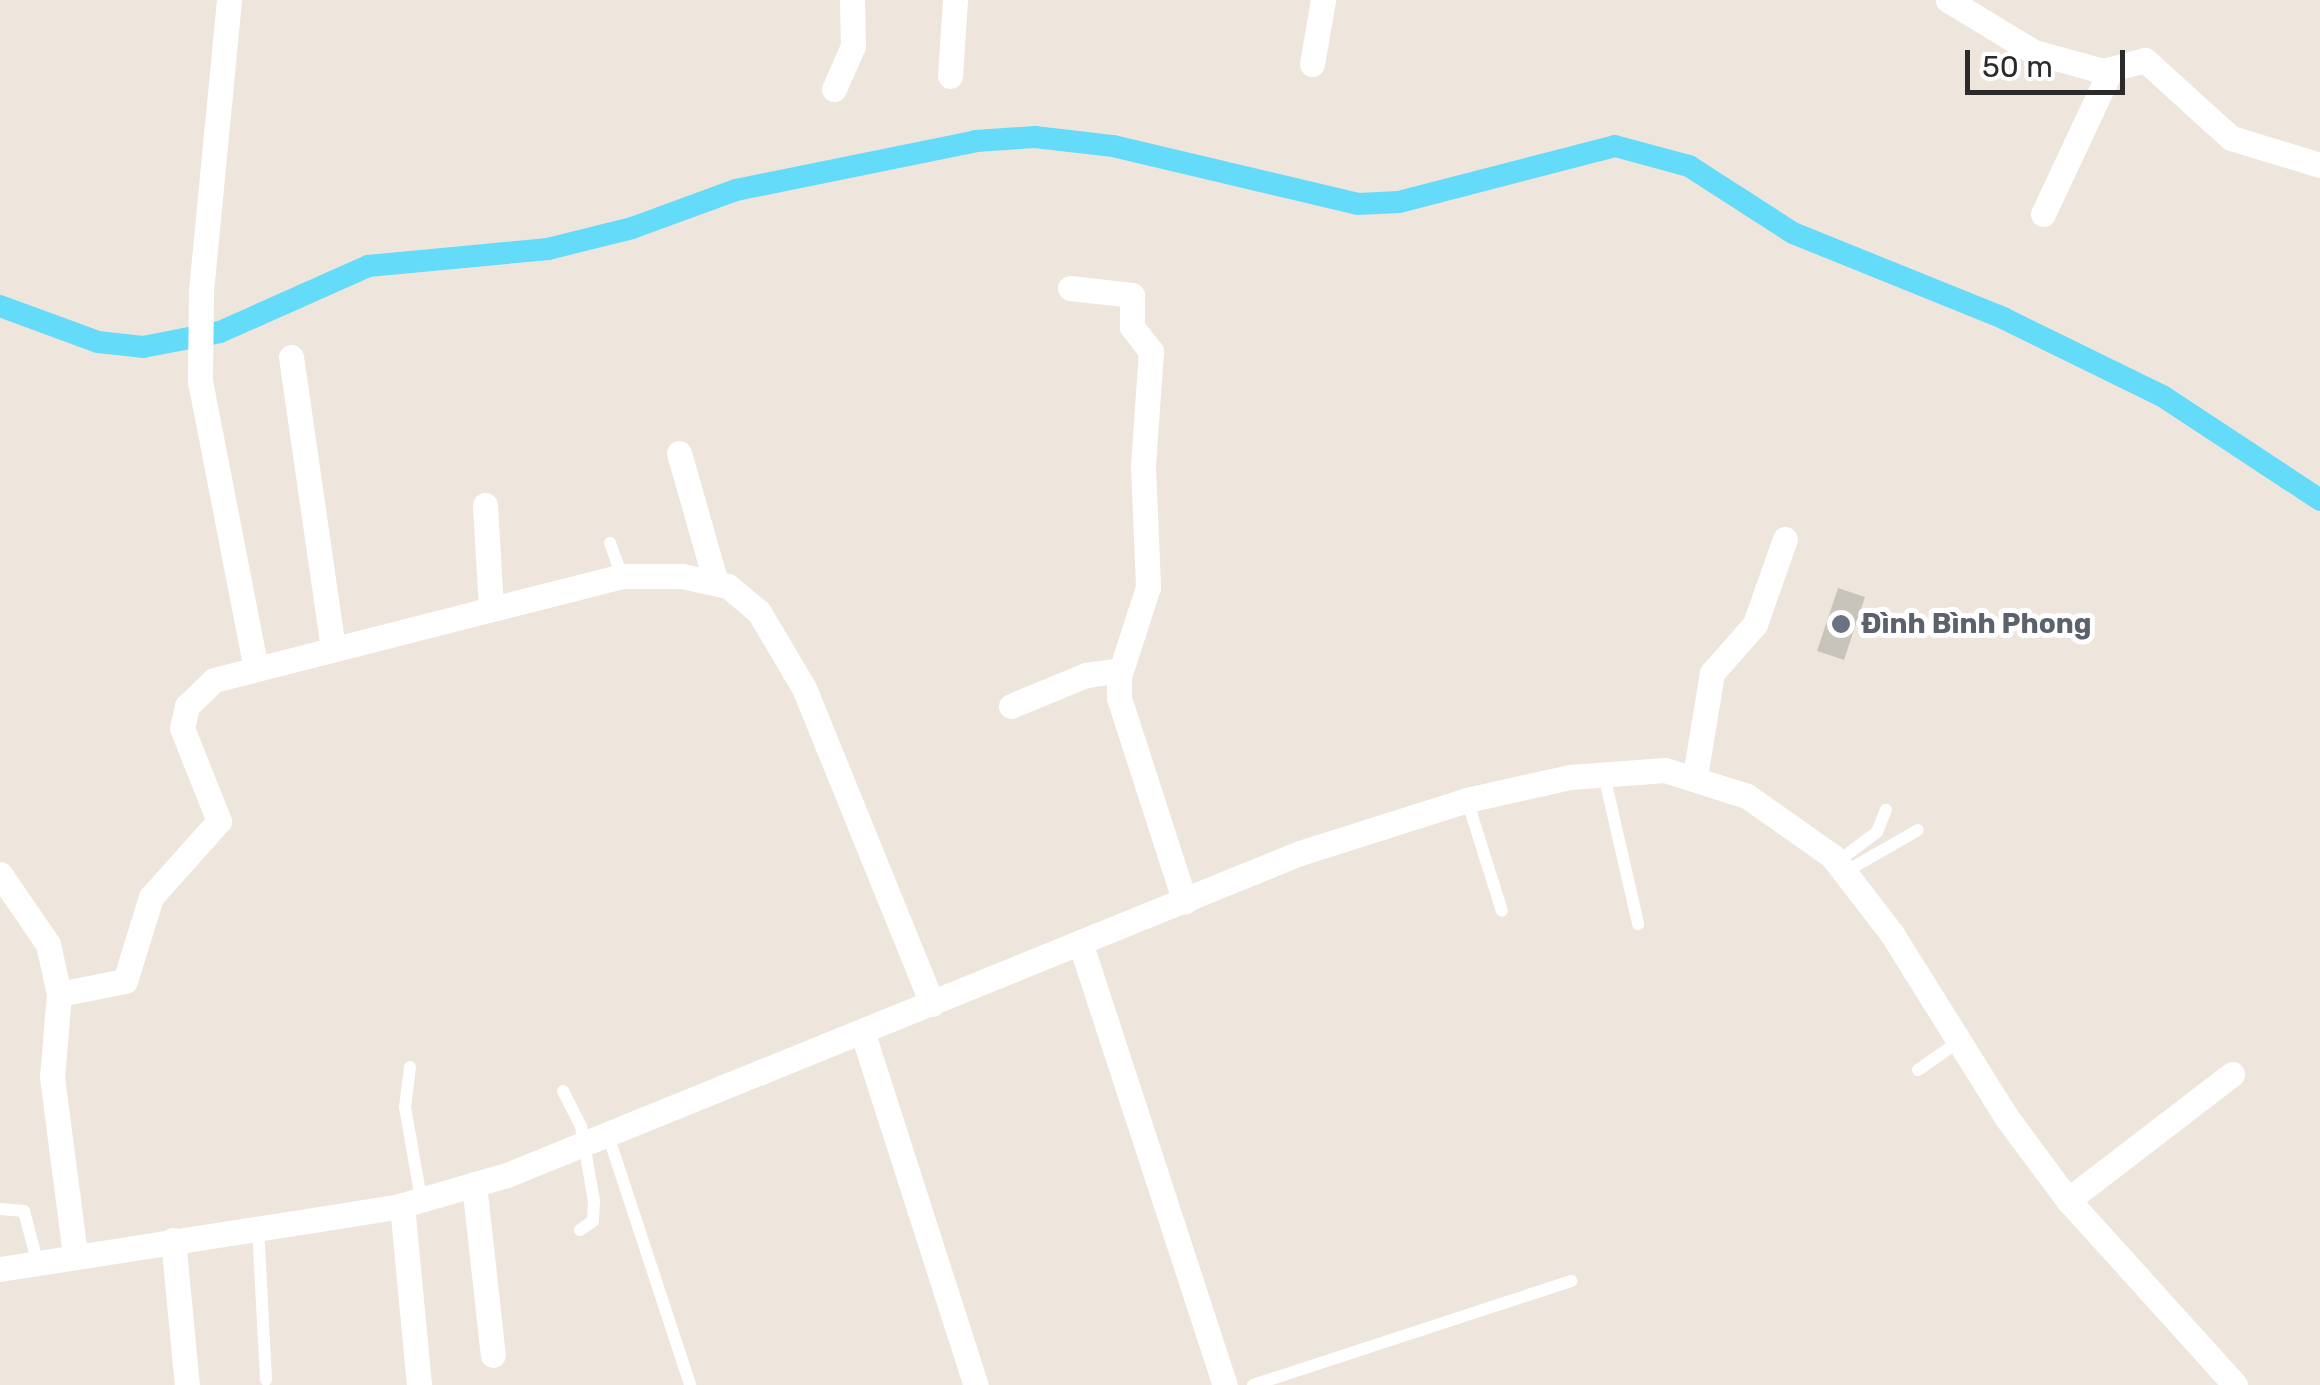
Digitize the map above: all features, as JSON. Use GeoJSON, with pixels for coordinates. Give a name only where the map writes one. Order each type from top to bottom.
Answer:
{"type":"FeatureCollection","features":[{"type":"Feature","properties":{"kind":"street"},"geometry":{"type":"LineString","coordinates":[[229,0],[200,294],[200,382],[256,669]]}},
{"type":"Feature","properties":{"kind":"street"},"geometry":{"type":"LineString","coordinates":[[834,89],[853,46],[852,0]]}},
{"type":"Feature","properties":{"kind":"street"},"geometry":{"type":"LineString","coordinates":[[950,76],[955,0]]}},
{"type":"Feature","properties":{"kind":"street"},"geometry":{"type":"LineString","coordinates":[[1312,64],[1322,0]]}},
{"type":"Feature","properties":{"kind":"street"},"geometry":{"type":"LineString","coordinates":[[1948,0],[2023,48],[2111,70],[2145,60],[2231,138],[2320,165]]}},
{"type":"Feature","properties":{"kind":"street"},"geometry":{"type":"LineString","coordinates":[[2043,214],[2111,70]]}},
{"type":"Feature","properties":{"kind":"street"},"geometry":{"type":"LineString","coordinates":[[1070,288],[1132,296],[1135,334],[1152,351],[1143,466],[1148,586],[1121,670],[1120,698],[1185,902]]}},
{"type":"Feature","properties":{"kind":"street"},"geometry":{"type":"LineString","coordinates":[[291,356],[333,649]]}},
{"type":"Feature","properties":{"kind":"street"},"geometry":{"type":"LineString","coordinates":[[680,452],[716,583]]}},
{"type":"Feature","properties":{"kind":"street"},"geometry":{"type":"LineString","coordinates":[[485,505],[491,608]]}},
{"type":"Feature","properties":{"kind":"street"},"geometry":{"type":"LineString","coordinates":[[1695,776],[1712,673],[1754,624],[1785,539]]}},
{"type":"Feature","properties":{"kind":"street"},"geometry":{"type":"LineString","coordinates":[[58,994],[125,981],[152,897],[218,821],[184,738],[187,706],[214,680],[622,576],[716,583],[759,612],[804,688],[932,1004]]}},
{"type":"Feature","properties":{"kind":"street"},"geometry":{"type":"LineString","coordinates":[[1011,706],[1086,675],[1121,670]]}},
{"type":"Feature","properties":{"kind":"street"},"geometry":{"type":"LineString","coordinates":[[0,1269],[412,1202],[474,1184],[609,1138],[1300,853],[1467,800],[1604,772],[1666,770],[1695,776],[1747,796],[1841,867],[2068,1200],[2232,1384]]}},
{"type":"Feature","properties":{"kind":"street"},"geometry":{"type":"LineString","coordinates":[[0,874],[48,944],[58,994],[52,1077],[75,1254]]}},
{"type":"Feature","properties":{"kind":"street"},"geometry":{"type":"LineString","coordinates":[[1081,945],[1225,1385]]}},
{"type":"Feature","properties":{"kind":"street"},"geometry":{"type":"LineString","coordinates":[[862,1034],[976,1385]]}},
{"type":"Feature","properties":{"kind":"street"},"geometry":{"type":"LineString","coordinates":[[2068,1200],[2232,1074]]}},
{"type":"Feature","properties":{"kind":"street"},"geometry":{"type":"LineString","coordinates":[[474,1184],[494,1354]]}},
{"type":"Feature","properties":{"kind":"street"},"geometry":{"type":"LineString","coordinates":[[412,1202],[420,1385]]}},
{"type":"Feature","properties":{"kind":"street"},"geometry":{"type":"LineString","coordinates":[[173,1240],[186,1385]]}},
{"type":"Feature","properties":{"kind":"lane"},"geometry":{"type":"LineString","coordinates":[[610,543],[622,576]]}},
{"type":"Feature","properties":{"kind":"lane"},"geometry":{"type":"LineString","coordinates":[[1604,772],[1638,924]]}},
{"type":"Feature","properties":{"kind":"lane"},"geometry":{"type":"LineString","coordinates":[[1467,800],[1502,911]]}},
{"type":"Feature","properties":{"kind":"lane"},"geometry":{"type":"LineString","coordinates":[[1841,867],[1877,832],[1886,810]]}},
{"type":"Feature","properties":{"kind":"lane"},"geometry":{"type":"LineString","coordinates":[[1841,867],[1918,830]]}},
{"type":"Feature","properties":{"kind":"lane"},"geometry":{"type":"LineString","coordinates":[[1918,1070],[1960,1040]]}},
{"type":"Feature","properties":{"kind":"lane"},"geometry":{"type":"LineString","coordinates":[[410,1068],[405,1107],[412,1202]]}},
{"type":"Feature","properties":{"kind":"lane"},"geometry":{"type":"LineString","coordinates":[[563,1091],[579,1120],[594,1213],[590,1226],[580,1230]]}},
{"type":"Feature","properties":{"kind":"lane"},"geometry":{"type":"LineString","coordinates":[[609,1138],[690,1385]]}},
{"type":"Feature","properties":{"kind":"lane"},"geometry":{"type":"LineString","coordinates":[[0,1209],[24,1211],[36,1262]]}},
{"type":"Feature","properties":{"kind":"lane"},"geometry":{"type":"LineString","coordinates":[[258,1227],[266,1380]]}},
{"type":"Feature","properties":{"kind":"lane"},"geometry":{"type":"LineString","coordinates":[[1254,1385],[1571,1282]]}},
{"type":"Feature","properties":{"kind":"building","name":"Đình Bình Phong"},"geometry":{"type":"Polygon","coordinates":[[[1838,588],[1865,597],[1844,660],[1817,651],[1838,588]]]}},
{"type":"Feature","properties":{"kind":"waterway"},"geometry":{"type":"LineString","coordinates":[[0,306],[98,342],[143,347],[220,332],[368,266],[548,249],[632,228],[736,190],[976,141],[1035,137],[1113,146],[1358,204],[1399,202],[1615,146],[1689,166],[1793,233],[2003,318],[2164,397],[2320,500]]}},
{"type":"Feature","properties":{"kind":"place","name":"Đình Bình Phong"},"geometry":{"type":"Point","coordinates":[1841,624]}}]}
